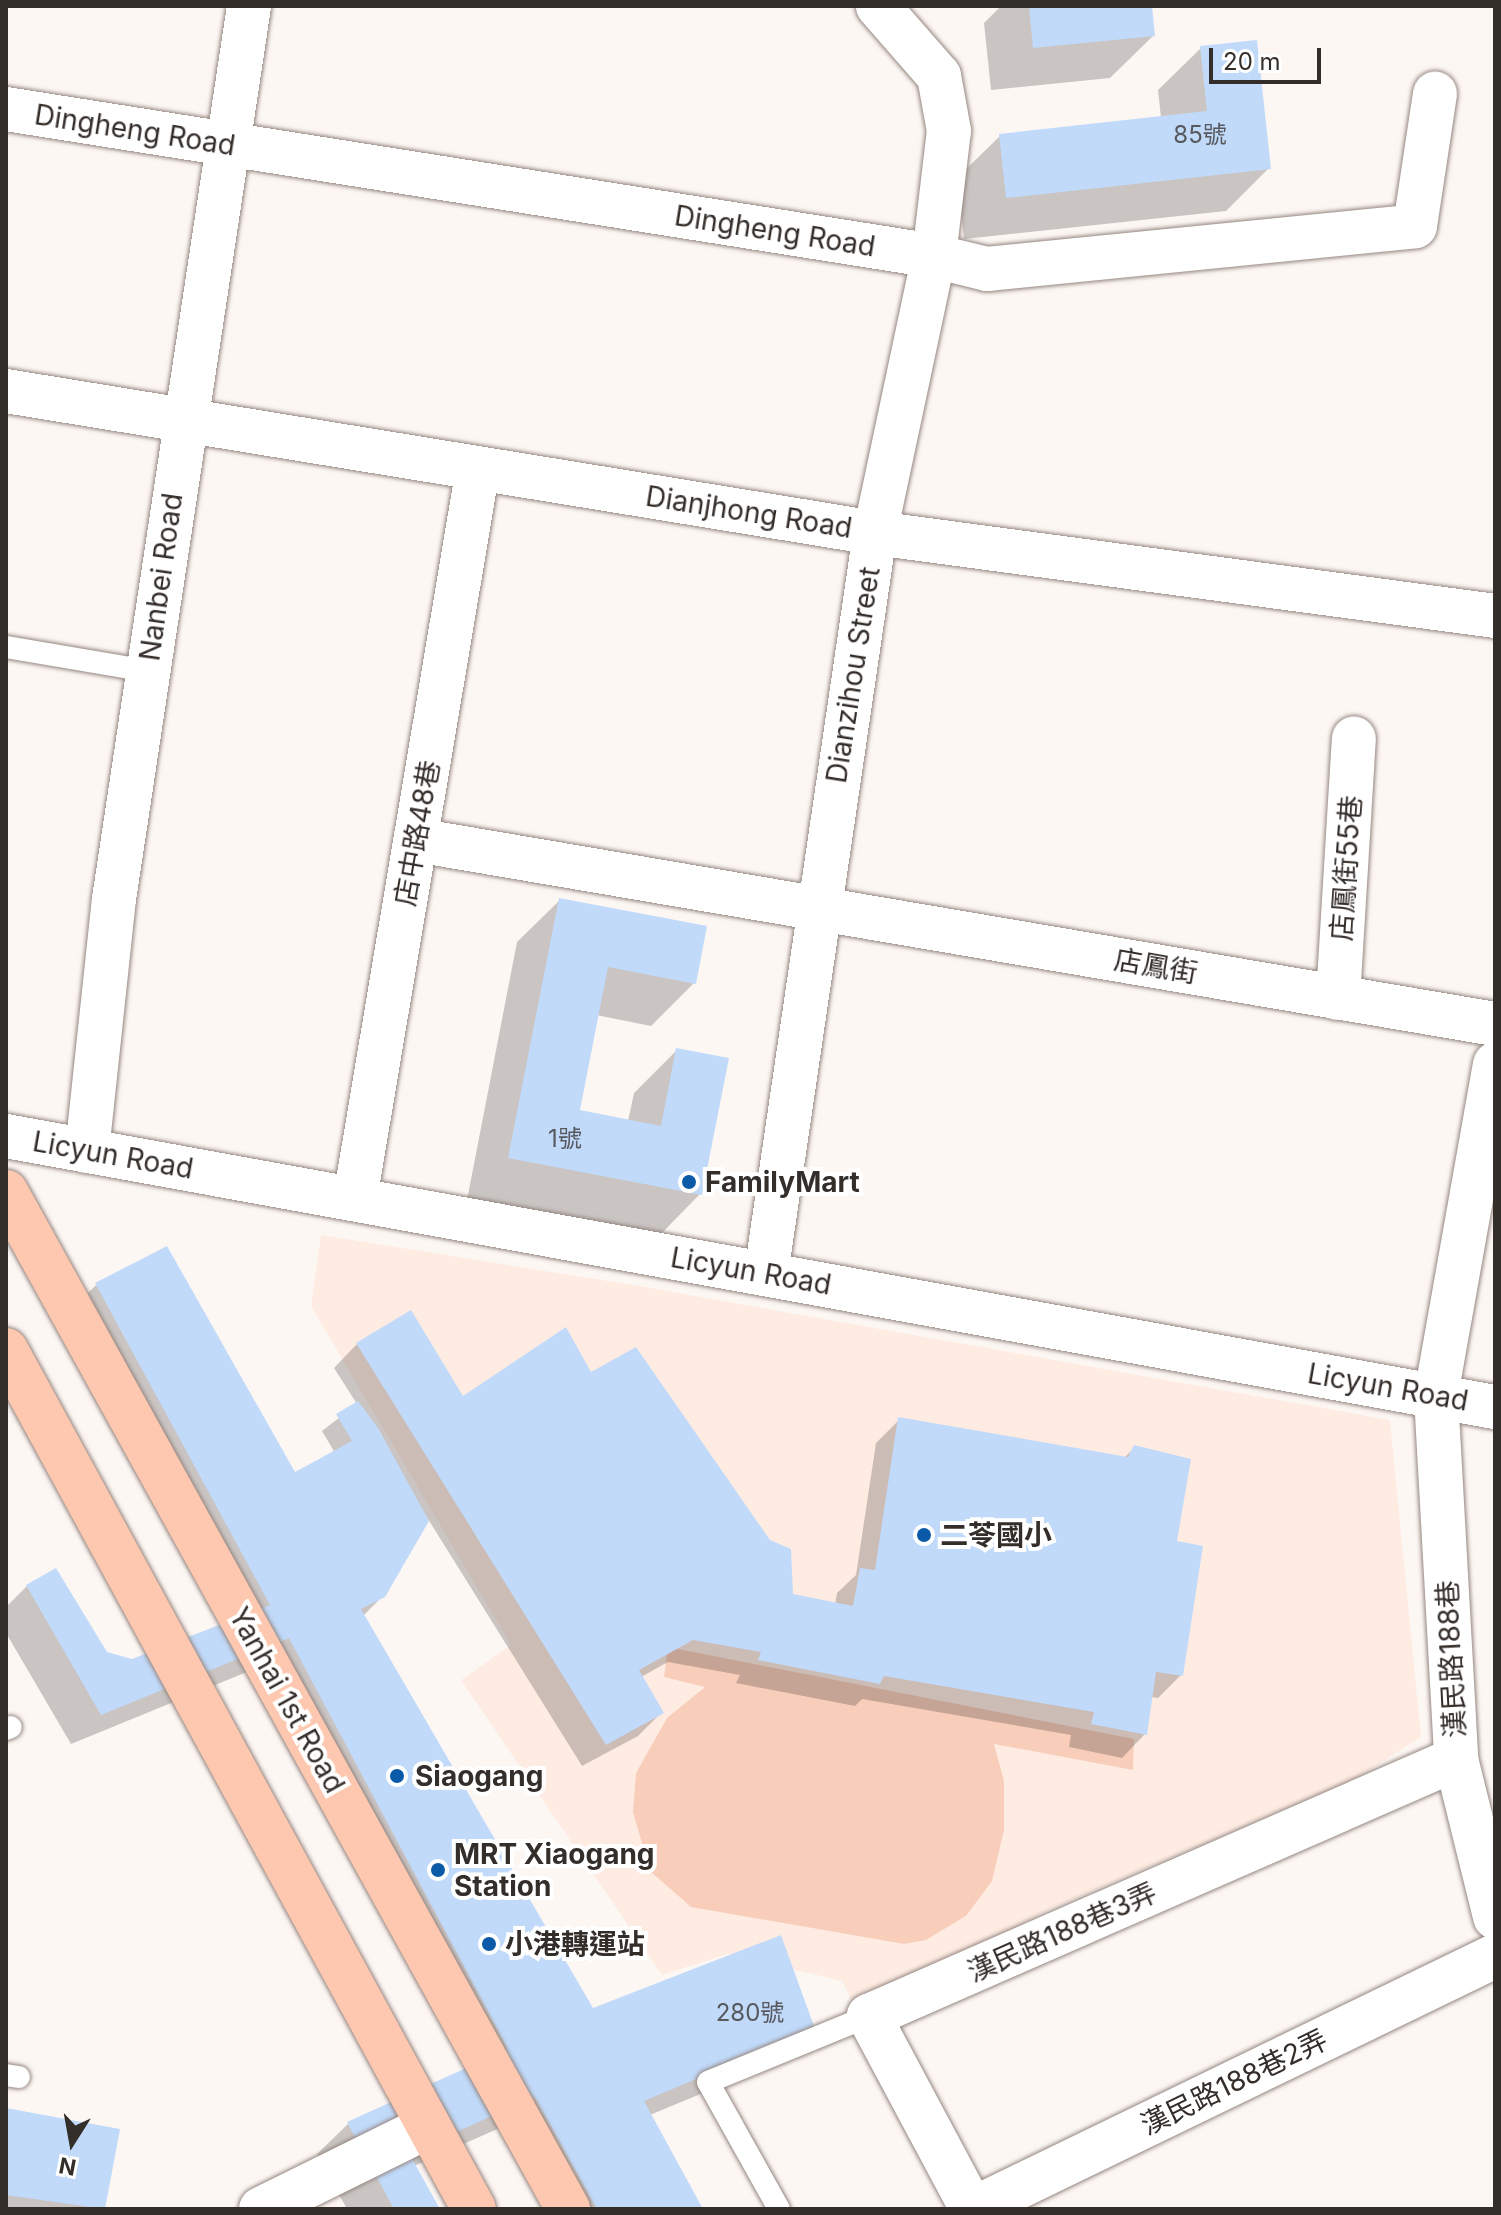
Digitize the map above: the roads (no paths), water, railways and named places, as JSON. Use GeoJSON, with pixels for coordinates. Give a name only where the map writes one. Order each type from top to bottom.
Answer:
{"type":"FeatureCollection","features":[{"type":"Feature","properties":{"kind":"main road","name":"Yanhai 1st Road"},"geometry":{"type":"LineString","coordinates":[[6,1192],[568,2209]]}},
{"type":"Feature","properties":{"kind":"main road"},"geometry":{"type":"LineString","coordinates":[[6,1350],[474,2209]]}},
{"type":"Feature","properties":{"kind":"street","name":"Nanbei Road"},"geometry":{"type":"LineString","coordinates":[[87,1151],[114,899],[184,419],[249,6]]}},
{"type":"Feature","properties":{"kind":"street","name":"Dianzihou Street"},"geometry":{"type":"LineString","coordinates":[[766,1274],[817,906],[875,533],[934,256],[949,131],[939,76],[878,6]]}},
{"type":"Feature","properties":{"kind":"street","name":"Dingheng Road"},"geometry":{"type":"LineString","coordinates":[[6,109],[934,256],[987,269],[1415,226],[1435,94]]}},
{"type":"Feature","properties":{"kind":"street","name":"Dianjhong Road"},"geometry":{"type":"LineString","coordinates":[[6,391],[875,533],[1495,616]]}},
{"type":"Feature","properties":{"kind":"street","name":"店中路48巷"},"geometry":{"type":"LineString","coordinates":[[355,1199],[478,468]]}},
{"type":"Feature","properties":{"kind":"street","name":"店鳳街55巷"},"geometry":{"type":"LineString","coordinates":[[1338,998],[1354,738]]}},
{"type":"Feature","properties":{"kind":"street","name":"店鳳街"},"geometry":{"type":"LineString","coordinates":[[416,840],[1495,1024]]}},
{"type":"Feature","properties":{"kind":"street","name":"漢民路188巷"},"geometry":{"type":"LineString","coordinates":[[1495,1064],[1436,1396],[1456,1759],[1495,1917]]}},
{"type":"Feature","properties":{"kind":"street","name":"Licyun Road"},"geometry":{"type":"LineString","coordinates":[[6,1136],[1495,1407]]}},
{"type":"Feature","properties":{"kind":"street","name":"漢民路188巷3弄"},"geometry":{"type":"LineString","coordinates":[[869,2016],[1456,1759]]}},
{"type":"Feature","properties":{"kind":"street","name":"漢民路188巷2弄"},"geometry":{"type":"LineString","coordinates":[[973,2209],[1495,1956]]}},
{"type":"Feature","properties":{"kind":"street"},"geometry":{"type":"LineString","coordinates":[[869,2016],[973,2209]]}},
{"type":"Feature","properties":{"kind":"street"},"geometry":{"type":"LineString","coordinates":[[261,2209],[429,2126]]}},
{"type":"Feature","properties":{"kind":"lane"},"geometry":{"type":"LineString","coordinates":[[6,647],[148,671]]}},
{"type":"Feature","properties":{"kind":"lane"},"geometry":{"type":"LineString","coordinates":[[779,2209],[708,2082],[869,2016]]}},
{"type":"Feature","properties":{"kind":"place","name":"FamilyMart"},"geometry":{"type":"Point","coordinates":[689,1182]}},
{"type":"Feature","properties":{"kind":"place","name":"二苓國小"},"geometry":{"type":"Point","coordinates":[924,1535]}},
{"type":"Feature","properties":{"kind":"place","name":"Siaogang"},"geometry":{"type":"Point","coordinates":[397,1776]}},
{"type":"Feature","properties":{"kind":"place","name":"MRT Xiaogang Station"},"geometry":{"type":"Point","coordinates":[438,1870]}},
{"type":"Feature","properties":{"kind":"place","name":"小港轉運站"},"geometry":{"type":"Point","coordinates":[489,1944]}}]}
